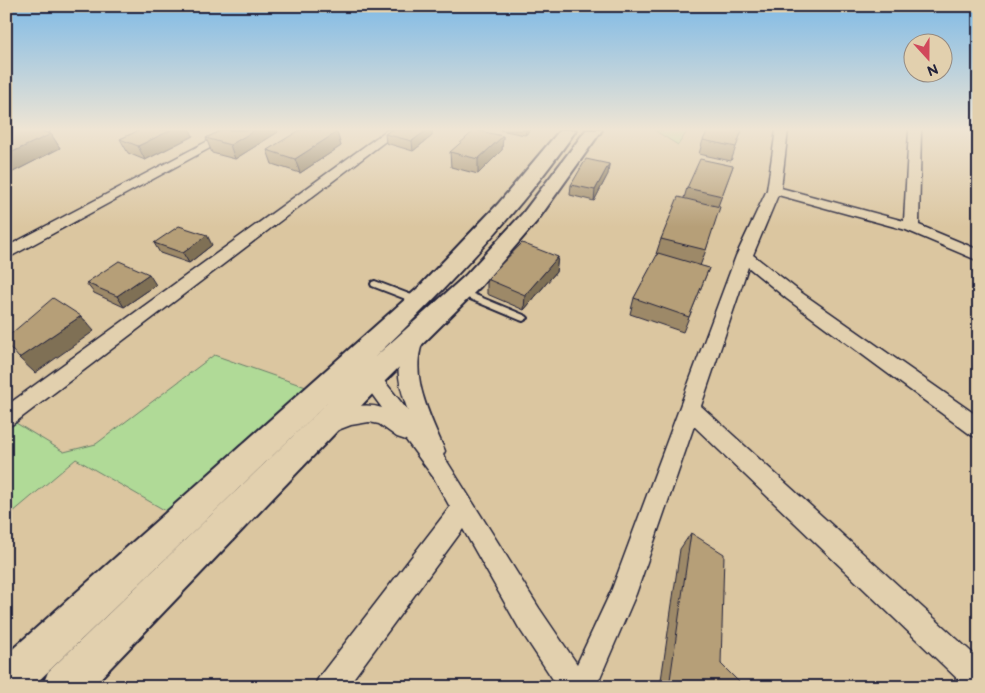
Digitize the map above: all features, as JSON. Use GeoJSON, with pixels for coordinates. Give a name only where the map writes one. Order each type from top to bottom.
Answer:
{"type":"FeatureCollection","features":[{"type":"Feature","properties":{"kind":"street"},"geometry":{"type":"LineString","coordinates":[[6,254],[177,162]]}},
{"type":"Feature","properties":{"kind":"street"},"geometry":{"type":"LineString","coordinates":[[6,418],[350,162]]}},
{"type":"Feature","properties":{"kind":"street"},"geometry":{"type":"LineString","coordinates":[[63,687],[324,426],[363,368],[419,301],[505,208],[542,162]]}},
{"type":"Feature","properties":{"kind":"street"},"geometry":{"type":"LineString","coordinates":[[570,162],[530,217],[461,292],[412,341],[408,377],[442,471],[529,618],[575,687]]}},
{"type":"Feature","properties":{"kind":"street"},"geometry":{"type":"LineString","coordinates":[[582,687],[623,594],[744,256],[774,190],[778,162]]}},
{"type":"Feature","properties":{"kind":"street"},"geometry":{"type":"LineString","coordinates":[[911,227],[914,162]]}},
{"type":"Feature","properties":{"kind":"street"},"geometry":{"type":"LineString","coordinates":[[774,190],[911,227],[979,256]]}},
{"type":"Feature","properties":{"kind":"street"},"geometry":{"type":"LineString","coordinates":[[744,256],[793,295],[979,429]]}},
{"type":"Feature","properties":{"kind":"street"},"geometry":{"type":"LineString","coordinates":[[6,683],[363,368],[420,331]]}},
{"type":"Feature","properties":{"kind":"street"},"geometry":{"type":"LineString","coordinates":[[363,368],[442,471]]}},
{"type":"Feature","properties":{"kind":"street"},"geometry":{"type":"LineString","coordinates":[[689,408],[979,679]]}},
{"type":"Feature","properties":{"kind":"street"},"geometry":{"type":"LineString","coordinates":[[324,426],[343,417],[375,413],[392,420],[412,437],[442,471]]}},
{"type":"Feature","properties":{"kind":"street"},"geometry":{"type":"LineString","coordinates":[[329,687],[463,509]]}},
{"type":"Feature","properties":{"kind":"lane"},"geometry":{"type":"LineString","coordinates":[[374,284],[419,301]]}},
{"type":"Feature","properties":{"kind":"lane"},"geometry":{"type":"LineString","coordinates":[[461,292],[523,318]]}},
{"type":"Feature","properties":{"kind":"green space"},"geometry":{"type":"Polygon","coordinates":[[[214,355],[306,387],[173,515],[76,459],[6,518],[6,417],[64,452],[96,444],[214,355]]]}},
{"type":"Feature","properties":{"kind":"building"},"geometry":{"type":"Polygon","coordinates":[[[584,162],[609,164],[595,190],[571,185],[584,162]]]}},
{"type":"Feature","properties":{"kind":"building"},"geometry":{"type":"Polygon","coordinates":[[[699,162],[716,162],[733,166],[722,196],[687,188],[699,162]]]}},
{"type":"Feature","properties":{"kind":"building"},"geometry":{"type":"Polygon","coordinates":[[[678,197],[720,207],[706,250],[661,239],[678,197]]]}},
{"type":"Feature","properties":{"kind":"building"},"geometry":{"type":"Polygon","coordinates":[[[179,226],[207,235],[183,253],[154,243],[179,226]]]}},
{"type":"Feature","properties":{"kind":"building"},"geometry":{"type":"Polygon","coordinates":[[[522,243],[558,257],[525,295],[487,279],[522,243]]]}},
{"type":"Feature","properties":{"kind":"building"},"geometry":{"type":"Polygon","coordinates":[[[658,253],[709,268],[689,317],[634,298],[658,253]]]}},
{"type":"Feature","properties":{"kind":"building"},"geometry":{"type":"Polygon","coordinates":[[[119,261],[149,274],[117,296],[86,283],[119,261]]]}},
{"type":"Feature","properties":{"kind":"building"},"geometry":{"type":"Polygon","coordinates":[[[53,298],[81,316],[19,358],[6,343],[6,338],[53,298]]]}},
{"type":"Feature","properties":{"kind":"building"},"geometry":{"type":"Polygon","coordinates":[[[691,533],[724,554],[721,664],[744,687],[669,687],[691,533]]]}}]}
